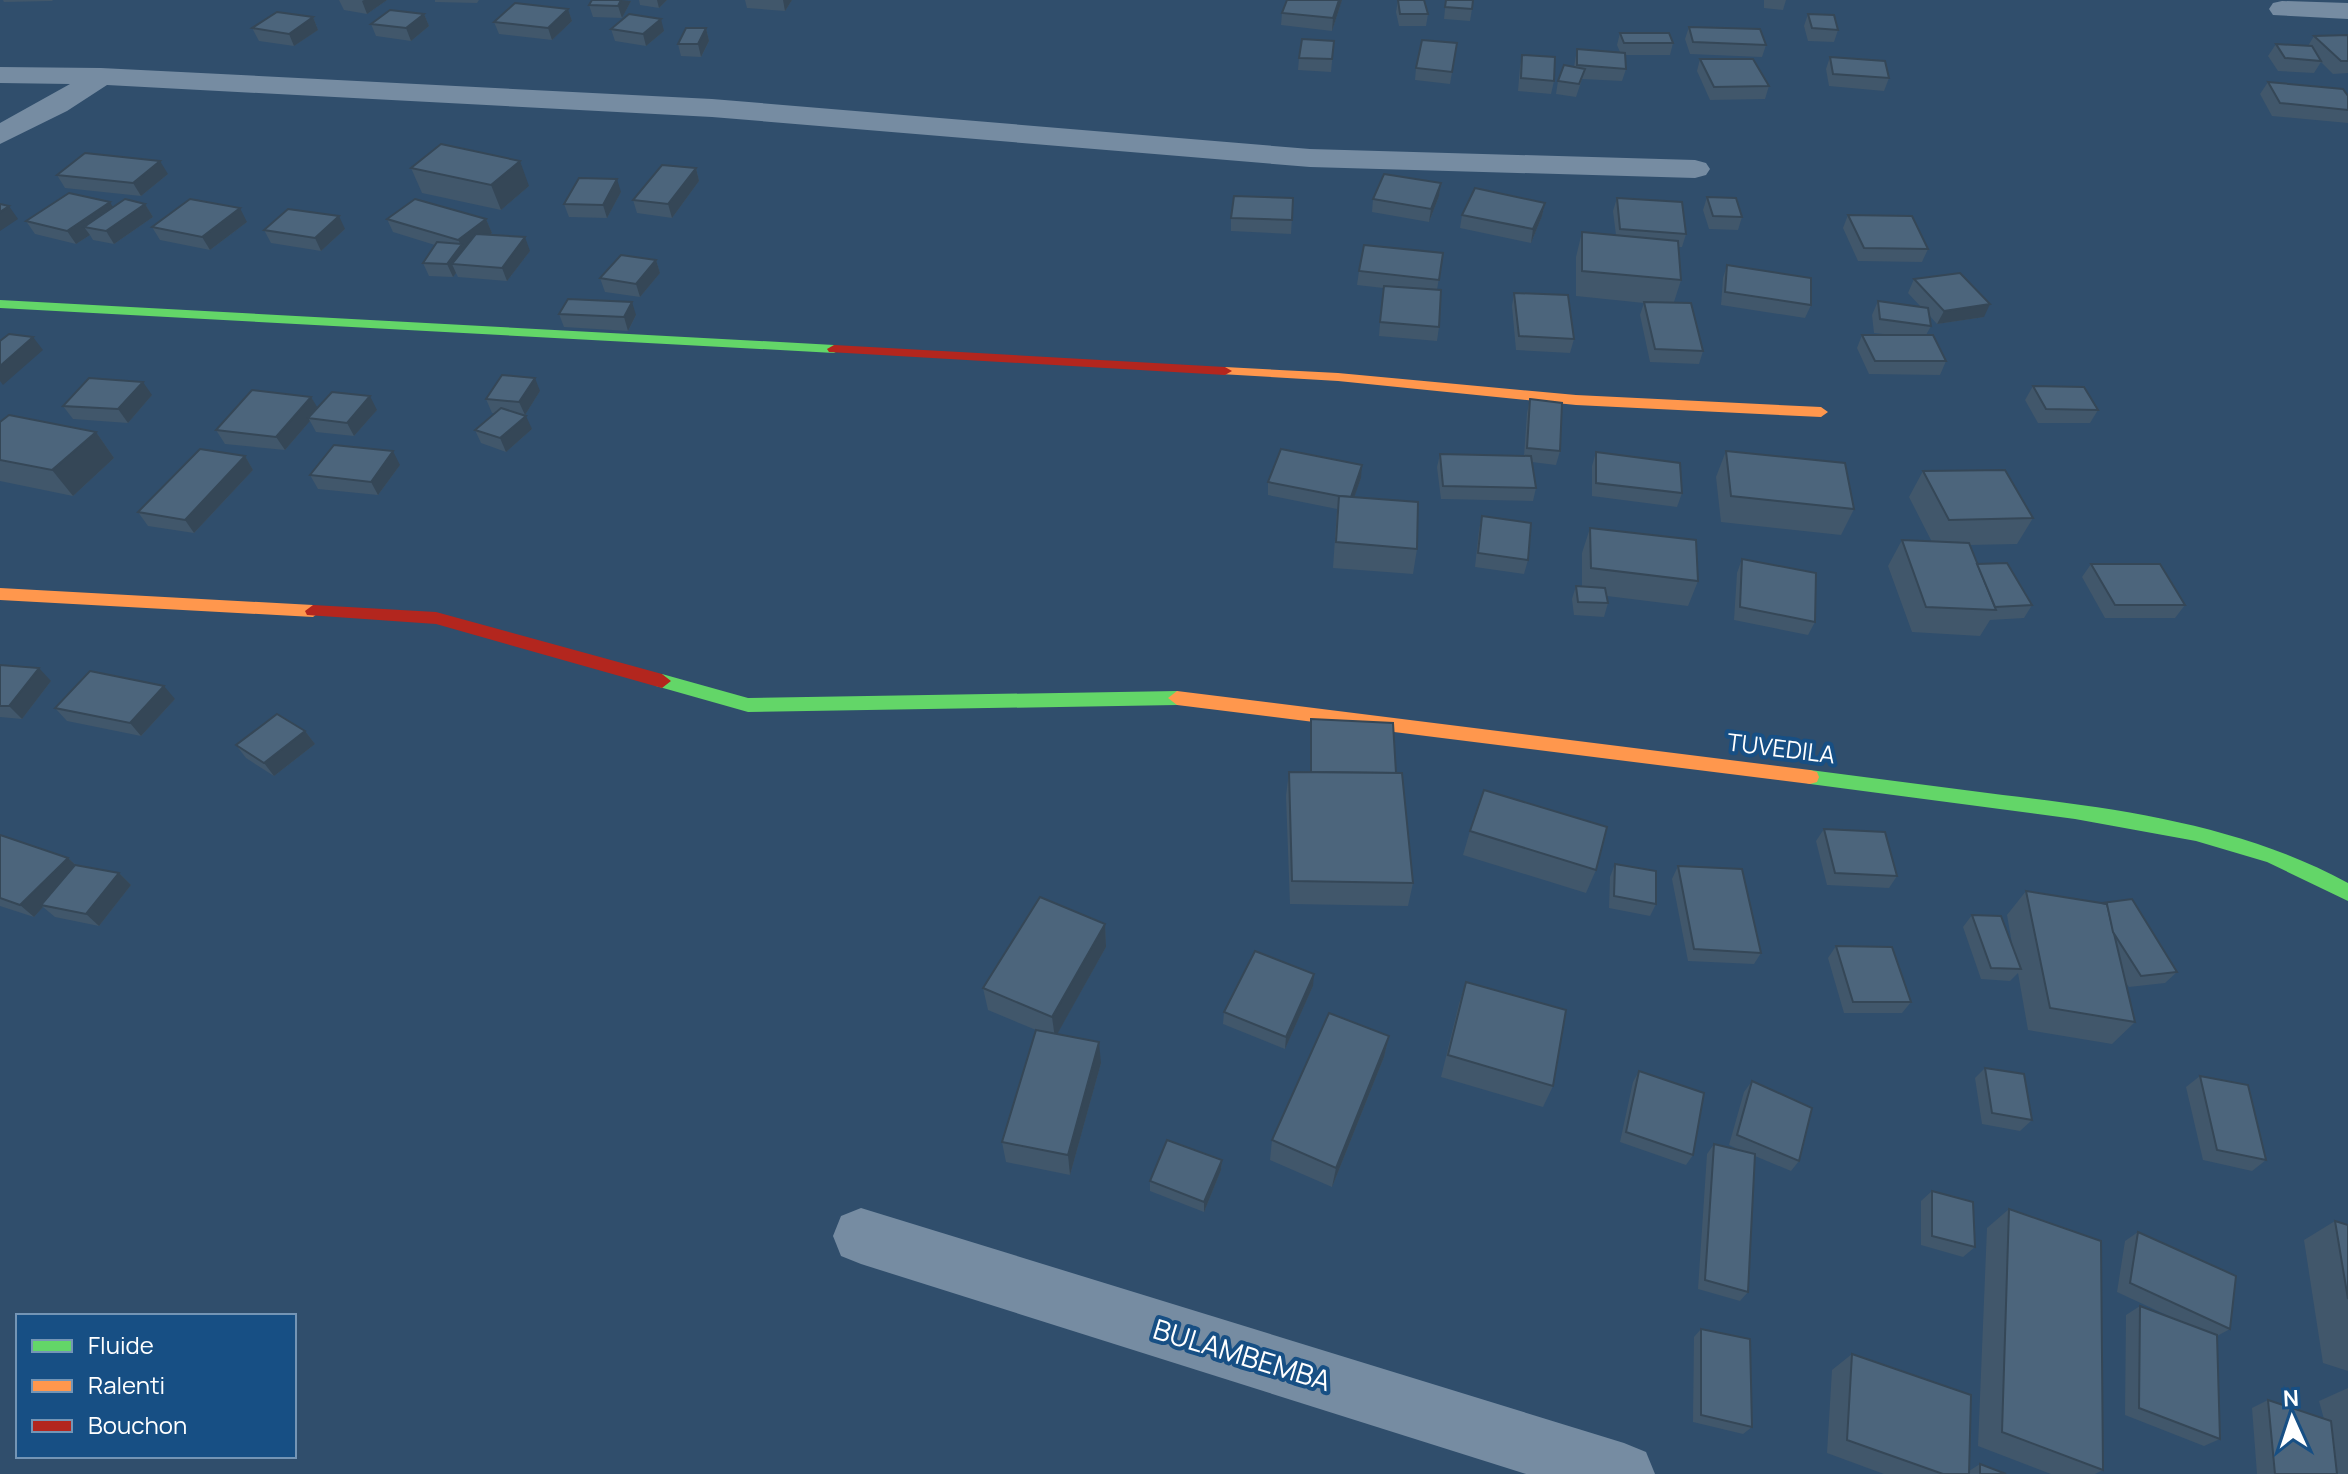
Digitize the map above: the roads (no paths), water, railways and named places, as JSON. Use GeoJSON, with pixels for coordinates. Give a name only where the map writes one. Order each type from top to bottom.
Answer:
{"type":"FeatureCollection","features":[{"type":"Feature","properties":{"kind":"street"},"geometry":{"type":"LineString","coordinates":[[2282,9],[2348,11]]}},
{"type":"Feature","properties":{"kind":"street"},"geometry":{"type":"LineString","coordinates":[[0,75],[101,76],[712,108],[1310,158],[1695,169]]}},
{"type":"Feature","properties":{"kind":"street"},"geometry":{"type":"LineString","coordinates":[[0,135],[57,105],[101,76]]}},
{"type":"Feature","properties":{"kind":"street"},"geometry":{"type":"LineString","coordinates":[[0,304],[1338,377],[1576,400],[1821,412]]}},
{"type":"Feature","properties":{"kind":"street","name":"TUVEDILA"},"geometry":{"type":"LineString","coordinates":[[0,594],[436,618],[748,705],[1195,698],[2147,821],[2243,842],[2315,871],[2348,893]]}},
{"type":"Feature","properties":{"kind":"street","name":"BULAMBEMBA"},"geometry":{"type":"LineString","coordinates":[[861,1236],[1624,1474]]}}]}
